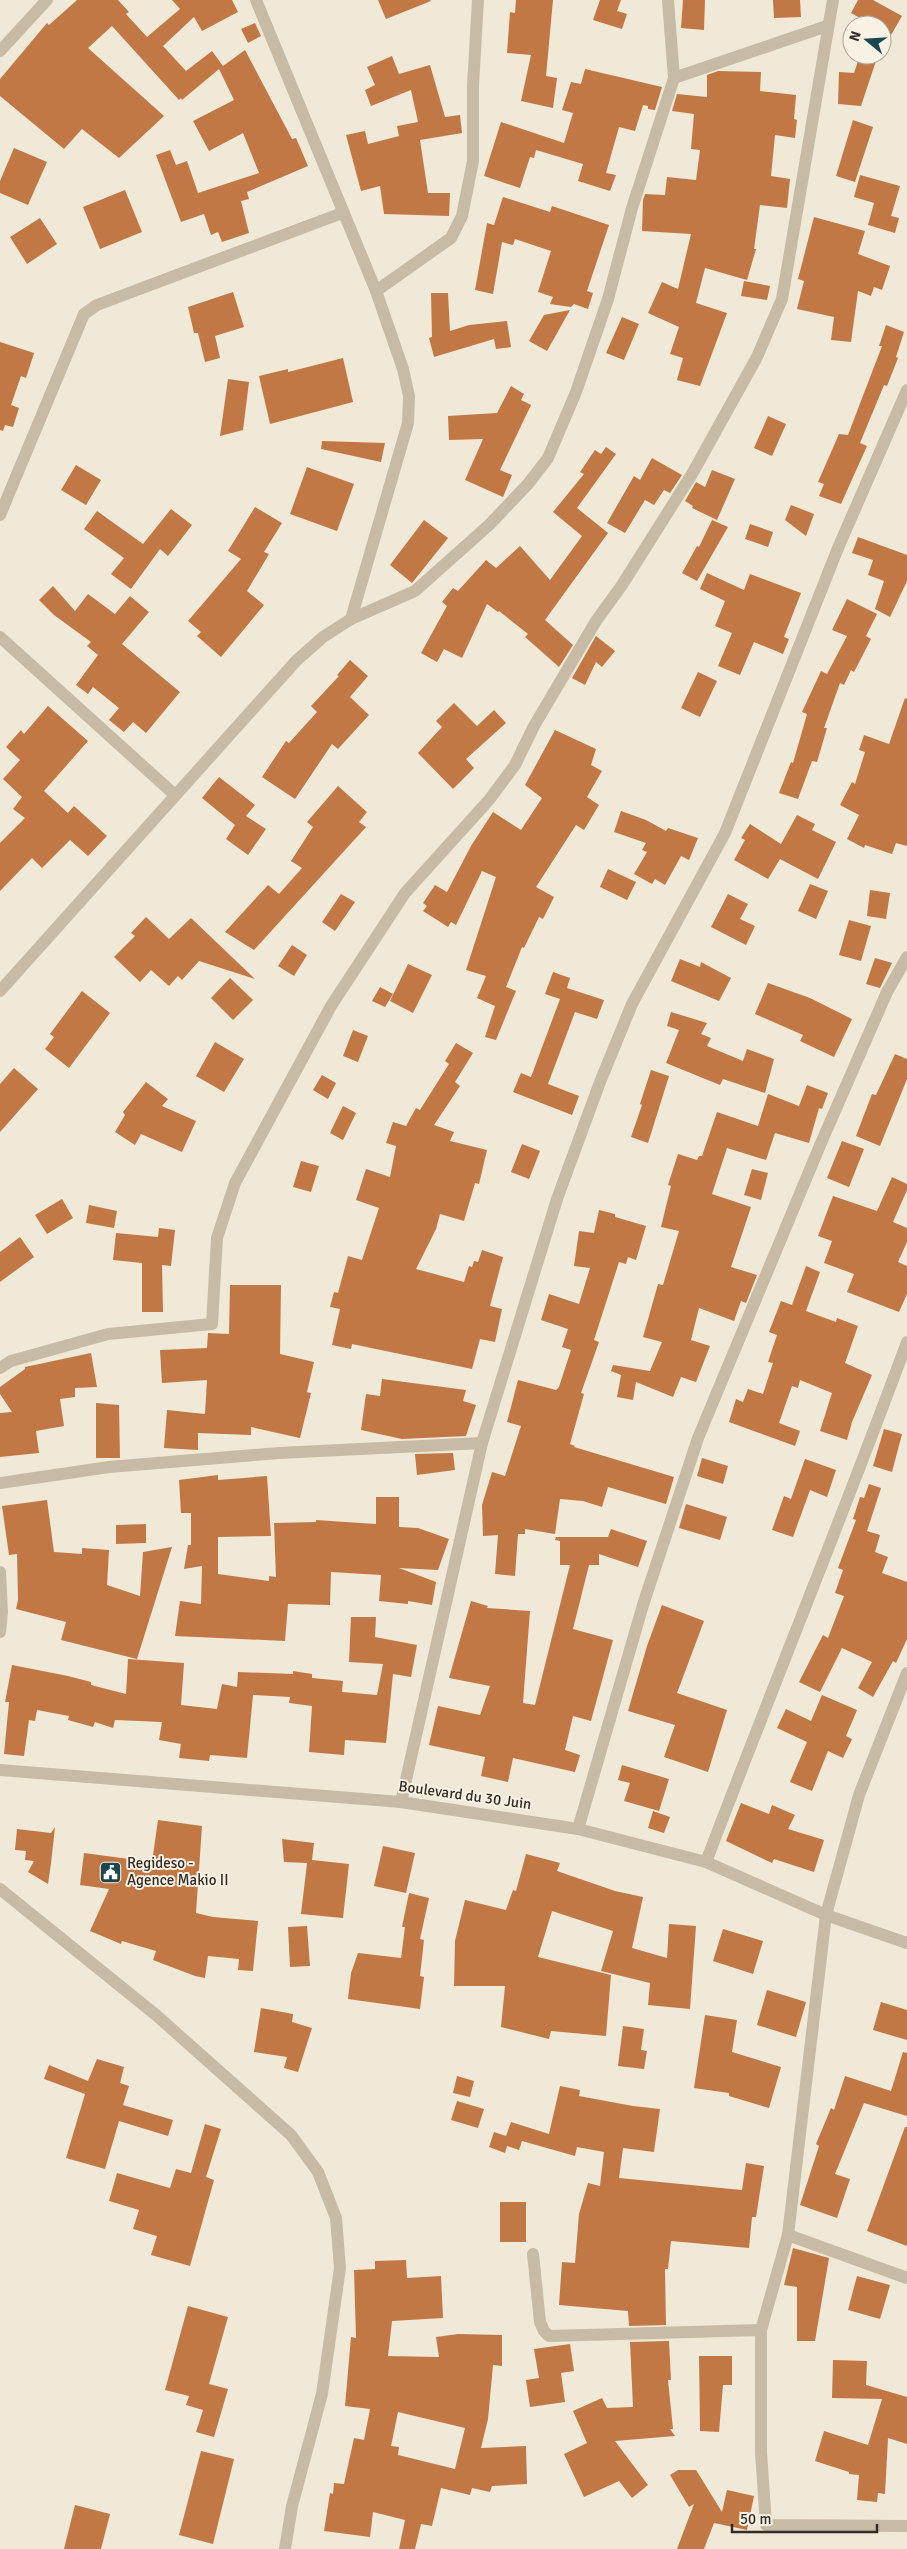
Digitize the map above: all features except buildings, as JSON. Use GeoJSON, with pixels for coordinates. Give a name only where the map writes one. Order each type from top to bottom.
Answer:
{"type":"FeatureCollection","features":[{"type":"Feature","properties":{"kind":"street"},"geometry":{"type":"LineString","coordinates":[[0,52],[47,0]]}},
{"type":"Feature","properties":{"kind":"street"},"geometry":{"type":"LineString","coordinates":[[256,0],[342,213],[376,291],[403,370],[409,396],[408,422],[351,619]]}},
{"type":"Feature","properties":{"kind":"street"},"geometry":{"type":"LineString","coordinates":[[376,291],[451,238],[462,216],[473,161],[473,86],[478,0]]}},
{"type":"Feature","properties":{"kind":"street"},"geometry":{"type":"LineString","coordinates":[[0,991],[296,662],[323,637],[351,619],[415,591],[489,525],[528,484],[548,458],[576,392],[608,300],[632,208],[674,78],[668,0]]}},
{"type":"Feature","properties":{"kind":"street"},"geometry":{"type":"LineString","coordinates":[[0,1368],[11,1361],[108,1334],[212,1324],[217,1238],[224,1210],[235,1183],[331,1006],[405,893],[489,800],[515,765],[534,726],[596,621],[622,585],[692,474],[757,356],[782,299],[813,126],[827,26],[833,0]]}},
{"type":"Feature","properties":{"kind":"street"},"geometry":{"type":"LineString","coordinates":[[674,78],[827,26]]}},
{"type":"Feature","properties":{"kind":"street"},"geometry":{"type":"LineString","coordinates":[[0,515],[84,314],[97,305],[342,213]]}},
{"type":"Feature","properties":{"kind":"street"},"geometry":{"type":"LineString","coordinates":[[400,1802],[482,1443],[557,1199],[603,1073],[632,1004],[725,833],[838,548],[907,390]]}},
{"type":"Feature","properties":{"kind":"street"},"geometry":{"type":"LineString","coordinates":[[0,637],[176,795]]}},
{"type":"Feature","properties":{"kind":"street"},"geometry":{"type":"LineString","coordinates":[[578,1830],[643,1605],[698,1438],[820,1143],[887,992],[907,957]]}},
{"type":"Feature","properties":{"kind":"street"},"geometry":{"type":"LineString","coordinates":[[706,1862],[785,1654],[863,1462],[907,1342]]}},
{"type":"Feature","properties":{"kind":"street"},"geometry":{"type":"LineString","coordinates":[[0,1483],[110,1467],[259,1455],[482,1443]]}},
{"type":"Feature","properties":{"kind":"street"},"geometry":{"type":"LineString","coordinates":[[0,1573],[2,1612],[0,1632]]}},
{"type":"Feature","properties":{"kind":"street"},"geometry":{"type":"LineString","coordinates":[[907,1673],[859,1795],[826,1915],[788,2235],[761,2330],[761,2452],[766,2525],[907,2526]]}},
{"type":"Feature","properties":{"kind":"street","name":"Boulevard du 30 Juin"},"geometry":{"type":"LineString","coordinates":[[0,1770],[400,1802],[578,1830],[706,1862],[826,1915],[907,1943]]}},
{"type":"Feature","properties":{"kind":"street"},"geometry":{"type":"LineString","coordinates":[[0,1889],[156,2015],[290,2135],[318,2172],[336,2218],[340,2268],[322,2394],[292,2506],[285,2549]]}},
{"type":"Feature","properties":{"kind":"street"},"geometry":{"type":"LineString","coordinates":[[788,2235],[907,2278]]}},
{"type":"Feature","properties":{"kind":"street"},"geometry":{"type":"LineString","coordinates":[[533,2254],[540,2322],[544,2331],[549,2336],[761,2330]]}},
{"type":"Feature","properties":{"kind":"place","name":"Regideso - Agence Makio II"},"geometry":{"type":"Point","coordinates":[111,1872]}}]}
